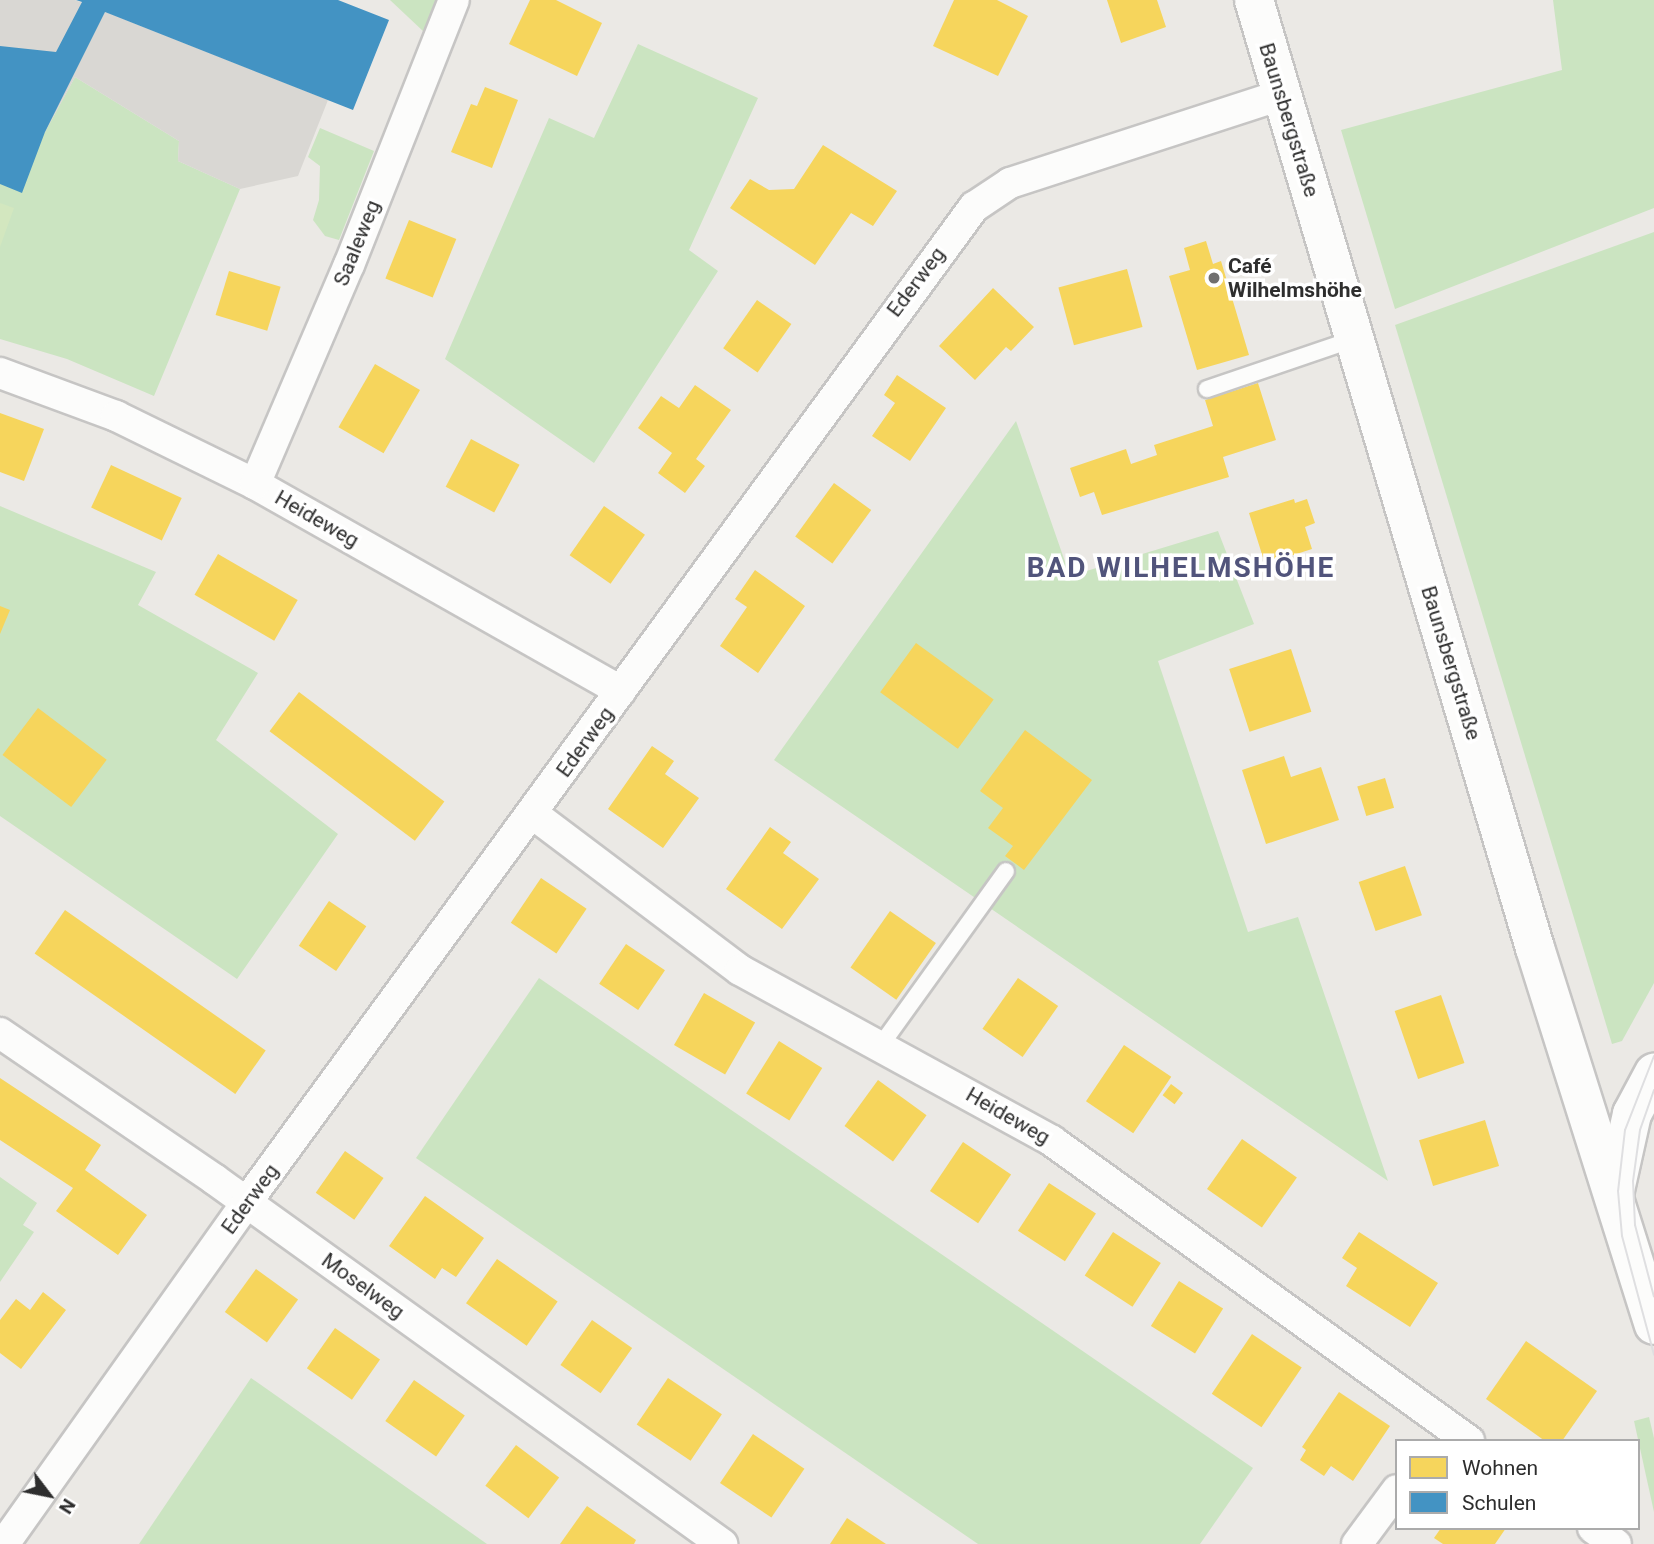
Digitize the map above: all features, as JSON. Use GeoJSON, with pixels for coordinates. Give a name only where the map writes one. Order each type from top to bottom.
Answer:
{"type":"FeatureCollection","features":[{"type":"Feature","properties":{"kind":"main road","name":"Baunsbergstraße"},"geometry":{"type":"LineString","coordinates":[[1254,0],[1535,948],[1654,1325]]}},
{"type":"Feature","properties":{"kind":"main road"},"geometry":{"type":"LineString","coordinates":[[1614,1192],[1632,1114],[1654,1073]]}},
{"type":"Feature","properties":{"kind":"street","name":"Saaleweg"},"geometry":{"type":"LineString","coordinates":[[255,484],[349,265],[454,0]]}},
{"type":"Feature","properties":{"kind":"street","name":"Ederweg"},"geometry":{"type":"LineString","coordinates":[[4,1544],[246,1203],[533,814],[974,207],[1010,183],[1281,95]]}},
{"type":"Feature","properties":{"kind":"street","name":"Heideweg"},"geometry":{"type":"LineString","coordinates":[[0,373],[116,416],[255,484],[621,691]]}},
{"type":"Feature","properties":{"kind":"street","name":"Heideweg"},"geometry":{"type":"LineString","coordinates":[[533,814],[740,970],[1052,1141],[1449,1435]]}},
{"type":"Feature","properties":{"kind":"street","name":"Moselweg"},"geometry":{"type":"LineString","coordinates":[[0,1033],[246,1203],[722,1544]]}},
{"type":"Feature","properties":{"kind":"street"},"geometry":{"type":"LineString","coordinates":[[1357,1544],[1395,1493]]}},
{"type":"Feature","properties":{"kind":"street"},"geometry":{"type":"LineString","coordinates":[[1596,1530],[1616,1544]]}},
{"type":"Feature","properties":{"kind":"lane"},"geometry":{"type":"LineString","coordinates":[[1207,389],[1354,339]]}},
{"type":"Feature","properties":{"kind":"lane"},"geometry":{"type":"LineString","coordinates":[[881,1045],[1006,871]]}},
{"type":"Feature","properties":{"kind":"green space"},"geometry":{"type":"Polygon","coordinates":[[[390,0],[437,0],[424,32],[390,0]]]}},
{"type":"Feature","properties":{"kind":"green space"},"geometry":{"type":"Polygon","coordinates":[[[1553,0],[1654,0],[1654,208],[1395,309],[1341,130],[1562,70],[1553,0]]]}},
{"type":"Feature","properties":{"kind":"green space"},"geometry":{"type":"Polygon","coordinates":[[[638,44],[758,98],[689,250],[718,271],[594,463],[445,359],[549,118],[594,138],[638,44]]]}},
{"type":"Feature","properties":{"kind":"green space"},"geometry":{"type":"Polygon","coordinates":[[[75,77],[179,141],[178,161],[240,189],[154,396],[67,359],[0,339],[0,184],[45,132],[75,77]]]}},
{"type":"Feature","properties":{"kind":"green space"},"geometry":{"type":"Polygon","coordinates":[[[320,128],[374,151],[339,240],[325,236],[313,220],[319,200],[320,166],[308,157],[320,128]]]}},
{"type":"Feature","properties":{"kind":"green space"},"geometry":{"type":"Polygon","coordinates":[[[0,203],[14,208],[0,247],[0,203]]]}},
{"type":"Feature","properties":{"kind":"green space"},"geometry":{"type":"Polygon","coordinates":[[[1654,232],[1654,983],[1622,1041],[1612,1044],[1395,325],[1654,232]]]}},
{"type":"Feature","properties":{"kind":"green space"},"geometry":{"type":"Polygon","coordinates":[[[1016,421],[1070,576],[1218,531],[1254,624],[1158,661],[1248,932],[1298,917],[1388,1181],[774,760],[1016,421]]]}},
{"type":"Feature","properties":{"kind":"green space"},"geometry":{"type":"Polygon","coordinates":[[[0,506],[156,572],[138,605],[258,673],[216,740],[338,834],[237,979],[0,816],[0,506]]]}},
{"type":"Feature","properties":{"kind":"green space"},"geometry":{"type":"Polygon","coordinates":[[[539,978],[1253,1468],[1200,1544],[978,1544],[416,1158],[539,978]]]}},
{"type":"Feature","properties":{"kind":"green space"},"geometry":{"type":"Polygon","coordinates":[[[0,1177],[37,1203],[23,1225],[34,1232],[0,1282],[0,1177]]]}},
{"type":"Feature","properties":{"kind":"green space"},"geometry":{"type":"Polygon","coordinates":[[[251,1378],[487,1544],[139,1544],[251,1378]]]}},
{"type":"Feature","properties":{"kind":"green space"},"geometry":{"type":"Polygon","coordinates":[[[1649,1417],[1654,1438],[1654,1512],[1640,1439],[1634,1421],[1649,1417]]]}},
{"type":"Feature","properties":{"kind":"shaded area"},"geometry":{"type":"Polygon","coordinates":[[[0,0],[75,0],[328,100],[298,176],[240,189],[178,161],[179,141],[75,77],[45,132],[0,46],[0,0]]]}},
{"type":"Feature","properties":{"kind":"building: Wohnen"},"geometry":{"type":"Polygon","coordinates":[[[530,0],[556,0],[602,23],[577,76],[509,44],[530,0]]]}},
{"type":"Feature","properties":{"kind":"building: Wohnen"},"geometry":{"type":"Polygon","coordinates":[[[954,0],[997,0],[1028,16],[998,76],[933,46],[954,0]]]}},
{"type":"Feature","properties":{"kind":"building: Wohnen"},"geometry":{"type":"Polygon","coordinates":[[[1107,0],[1157,0],[1166,27],[1121,43],[1107,0]]]}},
{"type":"Feature","properties":{"kind":"building: Wohnen"},"geometry":{"type":"Polygon","coordinates":[[[485,87],[518,100],[492,168],[451,152],[471,104],[477,106],[485,87]]]}},
{"type":"Feature","properties":{"kind":"building: Wohnen"},"geometry":{"type":"Polygon","coordinates":[[[823,145],[897,191],[873,226],[851,213],[815,265],[730,208],[750,179],[769,190],[794,189],[823,145]]]}},
{"type":"Feature","properties":{"kind":"building: Wohnen"},"geometry":{"type":"Polygon","coordinates":[[[409,220],[456,239],[433,298],[385,278],[409,220]]]}},
{"type":"Feature","properties":{"kind":"building: Wohnen"},"geometry":{"type":"Polygon","coordinates":[[[1206,241],[1213,264],[1221,261],[1249,355],[1197,370],[1169,276],[1190,270],[1184,248],[1206,241]]]}},
{"type":"Feature","properties":{"kind":"building: Wohnen"},"geometry":{"type":"Polygon","coordinates":[[[1127,269],[1143,327],[1074,345],[1058,287],[1127,269]]]}},
{"type":"Feature","properties":{"kind":"building: Wohnen"},"geometry":{"type":"Polygon","coordinates":[[[229,271],[281,287],[267,331],[216,315],[229,271]]]}},
{"type":"Feature","properties":{"kind":"building: Wohnen"},"geometry":{"type":"Polygon","coordinates":[[[993,288],[1034,327],[1011,351],[1006,347],[975,380],[939,346],[993,288]]]}},
{"type":"Feature","properties":{"kind":"building: Wohnen"},"geometry":{"type":"Polygon","coordinates":[[[757,300],[791,324],[758,372],[723,348],[757,300]]]}},
{"type":"Feature","properties":{"kind":"building: Wohnen"},"geometry":{"type":"Polygon","coordinates":[[[375,364],[420,390],[384,453],[338,427],[375,364]]]}},
{"type":"Feature","properties":{"kind":"building: Wohnen"},"geometry":{"type":"Polygon","coordinates":[[[897,375],[946,408],[910,461],[872,436],[895,403],[884,395],[897,375]]]}},
{"type":"Feature","properties":{"kind":"building: Wohnen"},"geometry":{"type":"Polygon","coordinates":[[[1258,383],[1276,440],[1223,457],[1229,477],[1102,515],[1094,492],[1080,497],[1070,468],[1126,449],[1131,464],[1157,455],[1154,445],[1213,426],[1205,400],[1258,383]]]}},
{"type":"Feature","properties":{"kind":"building: Wohnen"},"geometry":{"type":"Polygon","coordinates":[[[695,385],[731,410],[696,459],[705,466],[685,493],[658,473],[672,453],[638,428],[661,396],[679,408],[695,385]]]}},
{"type":"Feature","properties":{"kind":"building: Wohnen"},"geometry":{"type":"Polygon","coordinates":[[[0,413],[44,429],[24,481],[0,472],[0,413]]]}},
{"type":"Feature","properties":{"kind":"building: Wohnen"},"geometry":{"type":"Polygon","coordinates":[[[471,439],[520,465],[494,513],[446,487],[471,439]]]}},
{"type":"Feature","properties":{"kind":"building: Wohnen"},"geometry":{"type":"Polygon","coordinates":[[[111,465],[182,498],[162,541],[91,508],[111,465]]]}},
{"type":"Feature","properties":{"kind":"building: Wohnen"},"geometry":{"type":"Polygon","coordinates":[[[834,483],[871,510],[832,563],[795,536],[834,483]]]}},
{"type":"Feature","properties":{"kind":"building: Wohnen"},"geometry":{"type":"Polygon","coordinates":[[[1294,499],[1295,503],[1307,499],[1315,523],[1305,527],[1312,549],[1265,564],[1249,513],[1294,499]]]}},
{"type":"Feature","properties":{"kind":"building: Wohnen"},"geometry":{"type":"Polygon","coordinates":[[[604,506],[645,535],[611,584],[570,555],[604,506]]]}},
{"type":"Feature","properties":{"kind":"building: Wohnen"},"geometry":{"type":"Polygon","coordinates":[[[218,554],[298,600],[274,641],[194,595],[218,554]]]}},
{"type":"Feature","properties":{"kind":"building: Wohnen"},"geometry":{"type":"Polygon","coordinates":[[[755,570],[805,606],[758,673],[720,646],[747,607],[735,599],[755,570]]]}},
{"type":"Feature","properties":{"kind":"building: Wohnen"},"geometry":{"type":"Polygon","coordinates":[[[0,606],[10,610],[0,634],[0,606]]]}},
{"type":"Feature","properties":{"kind":"building: Wohnen"},"geometry":{"type":"Polygon","coordinates":[[[916,643],[994,699],[958,749],[880,692],[916,643]]]}},
{"type":"Feature","properties":{"kind":"building: Wohnen"},"geometry":{"type":"Polygon","coordinates":[[[1291,649],[1311,712],[1250,732],[1229,669],[1291,649]]]}},
{"type":"Feature","properties":{"kind":"building: Wohnen"},"geometry":{"type":"Polygon","coordinates":[[[299,692],[444,802],[415,841],[270,731],[299,692]]]}},
{"type":"Feature","properties":{"kind":"building: Wohnen"},"geometry":{"type":"Polygon","coordinates":[[[38,708],[107,760],[71,807],[2,755],[38,708]]]}},
{"type":"Feature","properties":{"kind":"building: Wohnen"},"geometry":{"type":"Polygon","coordinates":[[[1025,730],[1092,780],[1024,870],[1005,856],[1013,846],[988,828],[1003,808],[980,791],[1025,730]]]}},
{"type":"Feature","properties":{"kind":"building: Wohnen"},"geometry":{"type":"Polygon","coordinates":[[[652,746],[674,761],[665,774],[699,798],[663,848],[608,809],[652,746]]]}},
{"type":"Feature","properties":{"kind":"building: Wohnen"},"geometry":{"type":"Polygon","coordinates":[[[1284,756],[1291,777],[1321,767],[1339,820],[1266,844],[1242,770],[1284,756]]]}},
{"type":"Feature","properties":{"kind":"building: Wohnen"},"geometry":{"type":"Polygon","coordinates":[[[1385,778],[1394,808],[1366,816],[1357,786],[1385,778]]]}},
{"type":"Feature","properties":{"kind":"building: Wohnen"},"geometry":{"type":"Polygon","coordinates":[[[770,827],[791,842],[783,853],[819,879],[782,929],[726,889],[770,827]]]}},
{"type":"Feature","properties":{"kind":"building: Wohnen"},"geometry":{"type":"Polygon","coordinates":[[[1405,866],[1422,915],[1376,931],[1359,882],[1405,866]]]}},
{"type":"Feature","properties":{"kind":"building: Wohnen"},"geometry":{"type":"Polygon","coordinates":[[[541,878],[587,909],[556,954],[511,923],[541,878]]]}},
{"type":"Feature","properties":{"kind":"building: Wohnen"},"geometry":{"type":"Polygon","coordinates":[[[329,901],[366,926],[336,971],[299,946],[329,901]]]}},
{"type":"Feature","properties":{"kind":"building: Wohnen"},"geometry":{"type":"Polygon","coordinates":[[[65,910],[266,1051],[235,1094],[35,953],[65,910]]]}},
{"type":"Feature","properties":{"kind":"building: Wohnen"},"geometry":{"type":"Polygon","coordinates":[[[890,911],[936,943],[896,1000],[850,968],[890,911]]]}},
{"type":"Feature","properties":{"kind":"building: Wohnen"},"geometry":{"type":"Polygon","coordinates":[[[626,944],[665,970],[638,1010],[599,984],[626,944]]]}},
{"type":"Feature","properties":{"kind":"building: Wohnen"},"geometry":{"type":"Polygon","coordinates":[[[1018,978],[1058,1006],[1023,1057],[982,1029],[1018,978]]]}},
{"type":"Feature","properties":{"kind":"building: Wohnen"},"geometry":{"type":"Polygon","coordinates":[[[704,993],[755,1022],[725,1074],[674,1045],[704,993]]]}},
{"type":"Feature","properties":{"kind":"building: Wohnen"},"geometry":{"type":"Polygon","coordinates":[[[1441,995],[1464,1063],[1418,1079],[1395,1011],[1441,995]]]}},
{"type":"Feature","properties":{"kind":"building: Wohnen"},"geometry":{"type":"Polygon","coordinates":[[[779,1041],[822,1068],[789,1121],[746,1094],[779,1041]]]}},
{"type":"Feature","properties":{"kind":"building: Wohnen"},"geometry":{"type":"Polygon","coordinates":[[[1124,1045],[1171,1077],[1133,1133],[1086,1101],[1124,1045]]]}},
{"type":"Feature","properties":{"kind":"building: Wohnen"},"geometry":{"type":"Polygon","coordinates":[[[0,1078],[101,1145],[85,1170],[147,1215],[118,1255],[56,1211],[73,1188],[0,1140],[0,1078]]]}},
{"type":"Feature","properties":{"kind":"building: Wohnen"},"geometry":{"type":"Polygon","coordinates":[[[878,1080],[927,1115],[893,1161],[844,1126],[878,1080]]]}},
{"type":"Feature","properties":{"kind":"building: Wohnen"},"geometry":{"type":"Polygon","coordinates":[[[1171,1084],[1183,1093],[1175,1104],[1163,1095],[1171,1084]]]}},
{"type":"Feature","properties":{"kind":"building: Wohnen"},"geometry":{"type":"Polygon","coordinates":[[[1485,1120],[1499,1166],[1433,1186],[1419,1140],[1485,1120]]]}},
{"type":"Feature","properties":{"kind":"building: Wohnen"},"geometry":{"type":"Polygon","coordinates":[[[1242,1139],[1297,1177],[1262,1227],[1207,1189],[1242,1139]]]}},
{"type":"Feature","properties":{"kind":"building: Wohnen"},"geometry":{"type":"Polygon","coordinates":[[[963,1142],[1011,1174],[978,1223],[930,1191],[963,1142]]]}},
{"type":"Feature","properties":{"kind":"building: Wohnen"},"geometry":{"type":"Polygon","coordinates":[[[345,1151],[384,1178],[354,1220],[316,1193],[345,1151]]]}},
{"type":"Feature","properties":{"kind":"building: Wohnen"},"geometry":{"type":"Polygon","coordinates":[[[1049,1183],[1096,1213],[1065,1261],[1018,1231],[1049,1183]]]}},
{"type":"Feature","properties":{"kind":"building: Wohnen"},"geometry":{"type":"Polygon","coordinates":[[[425,1196],[484,1238],[456,1277],[442,1268],[435,1279],[389,1246],[425,1196]]]}},
{"type":"Feature","properties":{"kind":"building: Wohnen"},"geometry":{"type":"Polygon","coordinates":[[[1113,1232],[1161,1263],[1132,1307],[1085,1276],[1113,1232]]]}},
{"type":"Feature","properties":{"kind":"building: Wohnen"},"geometry":{"type":"Polygon","coordinates":[[[1359,1232],[1438,1283],[1410,1327],[1346,1286],[1357,1268],[1342,1258],[1359,1232]]]}},
{"type":"Feature","properties":{"kind":"building: Wohnen"},"geometry":{"type":"Polygon","coordinates":[[[497,1259],[558,1301],[527,1346],[466,1303],[497,1259]]]}},
{"type":"Feature","properties":{"kind":"building: Wohnen"},"geometry":{"type":"Polygon","coordinates":[[[256,1269],[298,1300],[267,1342],[225,1312],[256,1269]]]}},
{"type":"Feature","properties":{"kind":"building: Wohnen"},"geometry":{"type":"Polygon","coordinates":[[[1179,1281],[1223,1309],[1195,1354],[1151,1326],[1179,1281]]]}},
{"type":"Feature","properties":{"kind":"building: Wohnen"},"geometry":{"type":"Polygon","coordinates":[[[43,1292],[66,1310],[21,1369],[0,1353],[0,1320],[16,1299],[30,1310],[43,1292]]]}},
{"type":"Feature","properties":{"kind":"building: Wohnen"},"geometry":{"type":"Polygon","coordinates":[[[592,1320],[632,1348],[601,1393],[560,1365],[592,1320]]]}},
{"type":"Feature","properties":{"kind":"building: Wohnen"},"geometry":{"type":"Polygon","coordinates":[[[335,1328],[380,1360],[352,1400],[307,1368],[335,1328]]]}},
{"type":"Feature","properties":{"kind":"building: Wohnen"},"geometry":{"type":"Polygon","coordinates":[[[1252,1334],[1302,1368],[1261,1427],[1212,1394],[1252,1334]]]}},
{"type":"Feature","properties":{"kind":"building: Wohnen"},"geometry":{"type":"Polygon","coordinates":[[[1526,1341],[1597,1391],[1563,1439],[1542,1439],[1486,1399],[1526,1341]]]}},
{"type":"Feature","properties":{"kind":"building: Wohnen"},"geometry":{"type":"Polygon","coordinates":[[[668,1378],[722,1414],[691,1461],[637,1424],[668,1378]]]}},
{"type":"Feature","properties":{"kind":"building: Wohnen"},"geometry":{"type":"Polygon","coordinates":[[[414,1380],[465,1416],[436,1457],[385,1421],[414,1380]]]}},
{"type":"Feature","properties":{"kind":"building: Wohnen"},"geometry":{"type":"Polygon","coordinates":[[[1339,1392],[1390,1426],[1353,1481],[1331,1466],[1324,1476],[1300,1460],[1306,1450],[1302,1447],[1339,1392]]]}},
{"type":"Feature","properties":{"kind":"building: Wohnen"},"geometry":{"type":"Polygon","coordinates":[[[753,1434],[804,1469],[771,1518],[720,1483],[753,1434]]]}},
{"type":"Feature","properties":{"kind":"building: Wohnen"},"geometry":{"type":"Polygon","coordinates":[[[516,1445],[559,1477],[528,1518],[485,1486],[516,1445]]]}},
{"type":"Feature","properties":{"kind":"building: Wohnen"},"geometry":{"type":"Polygon","coordinates":[[[587,1506],[636,1540],[634,1544],[560,1544],[587,1506]]]}},
{"type":"Feature","properties":{"kind":"building: Wohnen"},"geometry":{"type":"Polygon","coordinates":[[[847,1518],[886,1544],[830,1544],[847,1518]]]}},
{"type":"Feature","properties":{"kind":"building: Wohnen"},"geometry":{"type":"Polygon","coordinates":[[[1440,1530],[1505,1530],[1495,1544],[1443,1544],[1434,1538],[1440,1530]]]}},
{"type":"Feature","properties":{"kind":"building: Schulen"},"geometry":{"type":"Polygon","coordinates":[[[76,0],[338,0],[389,20],[353,110],[105,12],[45,132],[22,193],[0,184],[0,46],[56,52],[82,2],[76,0]]]}},
{"type":"Feature","properties":{"kind":"tram line"},"geometry":{"type":"LineString","coordinates":[[1654,1056],[1625,1130],[1618,1191],[1622,1236],[1654,1355]]}},
{"type":"Feature","properties":{"kind":"tram line"},"geometry":{"type":"LineString","coordinates":[[1654,1090],[1640,1130],[1633,1181],[1635,1225],[1654,1297]]}},
{"type":"Feature","properties":{"kind":"place","name":"Café Wilhelmshöhe"},"geometry":{"type":"Point","coordinates":[1214,278]}},
{"type":"Feature","properties":{"kind":"district","name":"BAD WILHELMSHÖHE"},"geometry":{"type":"Point","coordinates":[1181,568]}}]}
